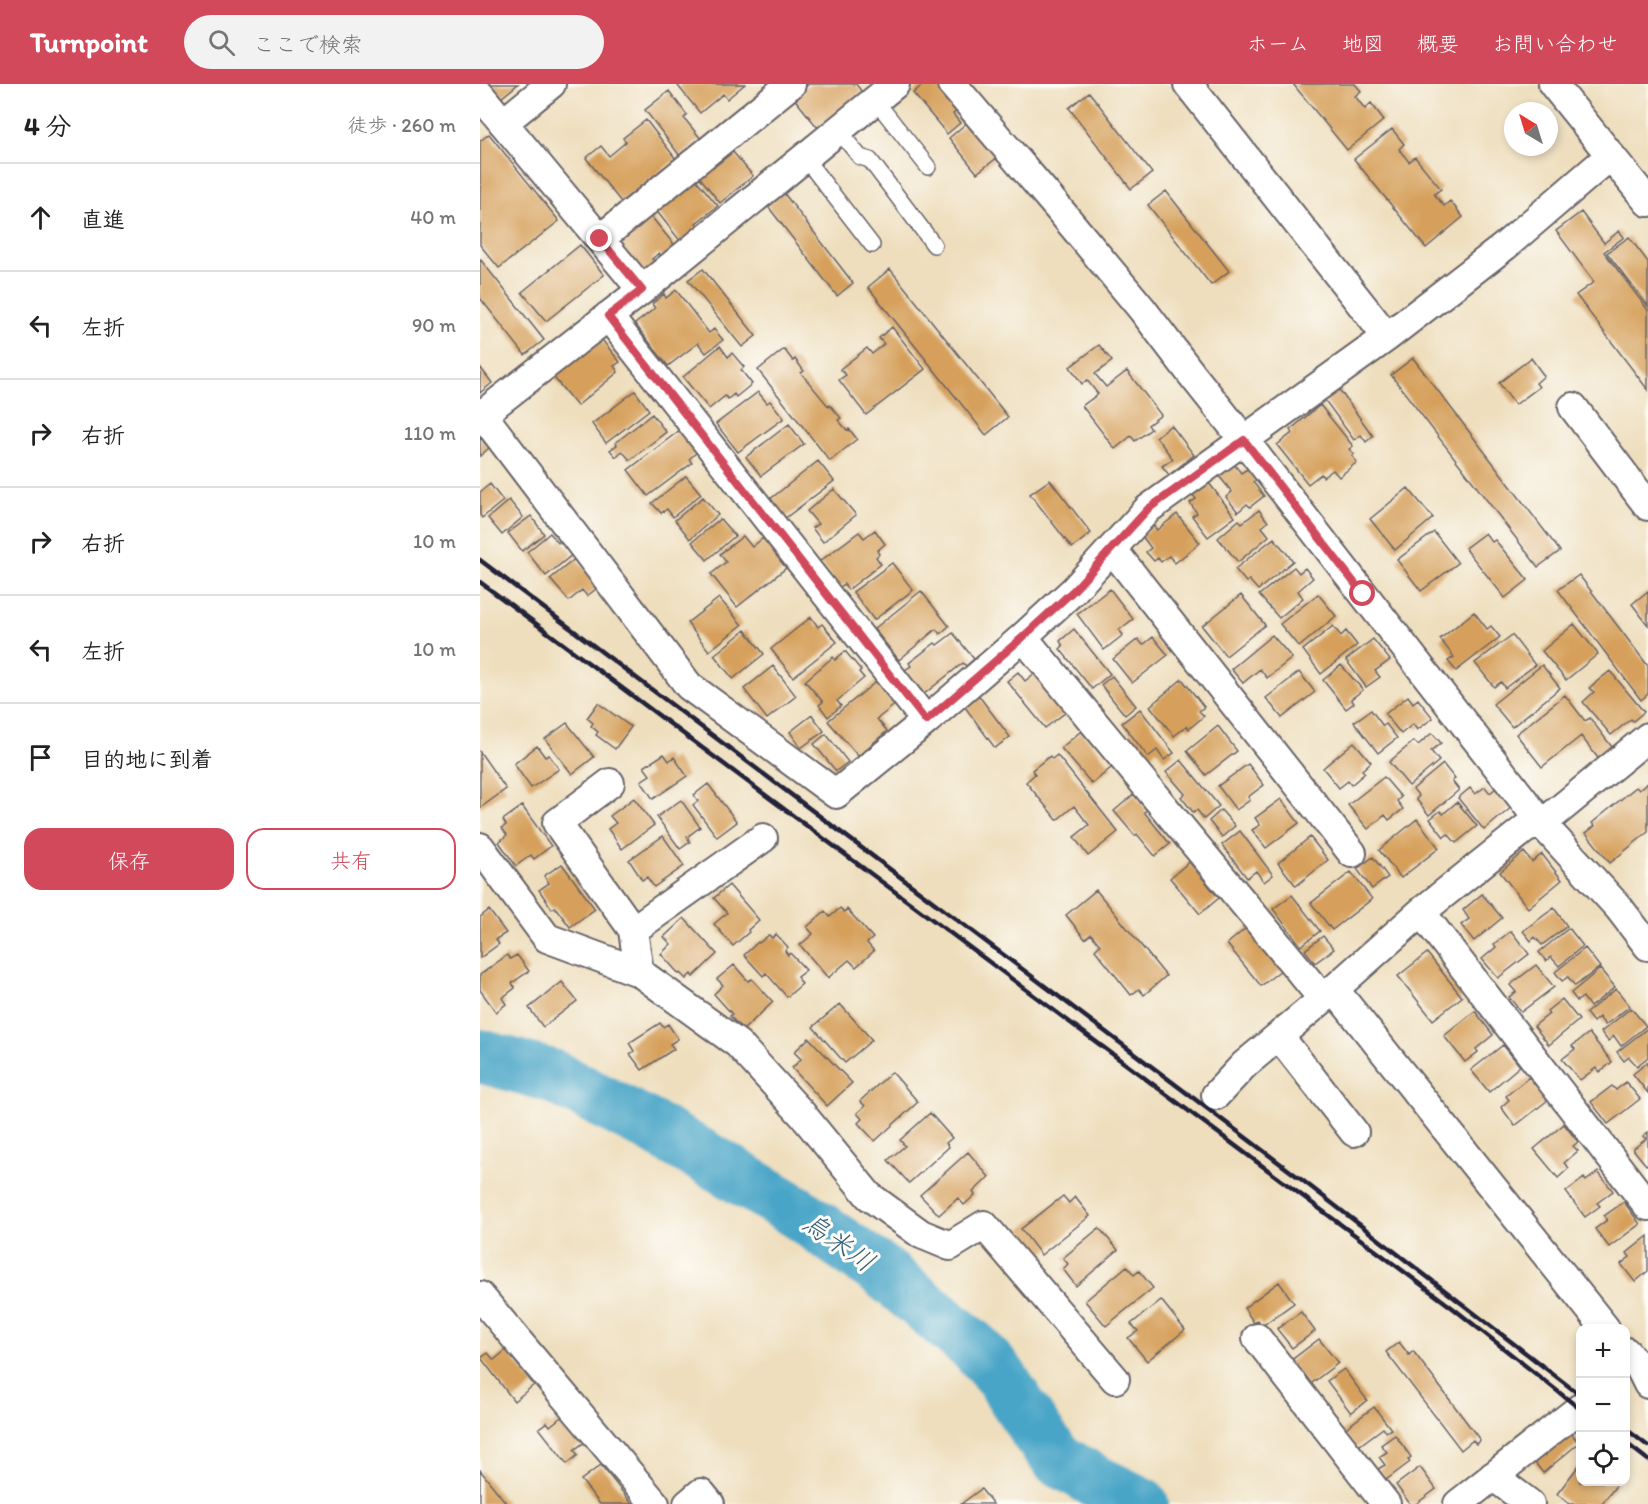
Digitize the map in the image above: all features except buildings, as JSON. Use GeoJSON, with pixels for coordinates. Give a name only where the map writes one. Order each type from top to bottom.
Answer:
{"type":"FeatureCollection","features":[{"type":"Feature","properties":{"kind":"street"},"geometry":{"type":"LineString","coordinates":[[503,123],[551,84]]}},
{"type":"Feature","properties":{"kind":"street"},"geometry":{"type":"LineString","coordinates":[[600,239],[791,84]]}},
{"type":"Feature","properties":{"kind":"street"},"geometry":{"type":"LineString","coordinates":[[952,84],[1142,309],[1542,824],[1618,908],[1648,946]]}},
{"type":"Feature","properties":{"kind":"street"},"geometry":{"type":"LineString","coordinates":[[1188,84],[1387,337]]}},
{"type":"Feature","properties":{"kind":"street"},"geometry":{"type":"LineString","coordinates":[[1553,84],[1648,202]]}},
{"type":"Feature","properties":{"kind":"street"},"geometry":{"type":"LineString","coordinates":[[885,92],[642,290],[481,415],[689,686],[836,794],[926,721],[1023,637],[1074,590],[1148,509],[1387,337],[1505,246],[1610,156]]}},
{"type":"Feature","properties":{"kind":"street"},"geometry":{"type":"LineString","coordinates":[[480,95],[642,290]]}},
{"type":"Feature","properties":{"kind":"street"},"geometry":{"type":"LineString","coordinates":[[608,316],[926,721]]}},
{"type":"Feature","properties":{"kind":"street"},"geometry":{"type":"LineString","coordinates":[[1573,407],[1648,506]]}},
{"type":"Feature","properties":{"kind":"street"},"geometry":{"type":"LineString","coordinates":[[1112,549],[1352,854]]}},
{"type":"Feature","properties":{"kind":"street"},"geometry":{"type":"LineString","coordinates":[[1023,637],[1328,994],[1601,1324]]}},
{"type":"Feature","properties":{"kind":"street"},"geometry":{"type":"LineString","coordinates":[[1216,1095],[1244,1065],[1421,912],[1526,828],[1542,824],[1648,737]]}},
{"type":"Feature","properties":{"kind":"street"},"geometry":{"type":"LineString","coordinates":[[610,783],[557,823],[633,930],[639,972]]}},
{"type":"Feature","properties":{"kind":"street"},"geometry":{"type":"LineString","coordinates":[[633,930],[763,838]]}},
{"type":"Feature","properties":{"kind":"street"},"geometry":{"type":"LineString","coordinates":[[480,847],[547,938],[639,972],[738,1044],[802,1114],[869,1196],[921,1234],[950,1246],[984,1225],[1115,1379]]}},
{"type":"Feature","properties":{"kind":"street"},"geometry":{"type":"LineString","coordinates":[[1421,912],[1648,1206]]}},
{"type":"Feature","properties":{"kind":"street"},"geometry":{"type":"LineString","coordinates":[[1279,1036],[1354,1132]]}},
{"type":"Feature","properties":{"kind":"street"},"geometry":{"type":"LineString","coordinates":[[480,1296],[655,1504]]}},
{"type":"Feature","properties":{"kind":"street"},"geometry":{"type":"LineString","coordinates":[[1257,1338],[1386,1504]]}},
{"type":"Feature","properties":{"kind":"street"},"geometry":{"type":"LineString","coordinates":[[1458,1504],[1576,1412]]}},
{"type":"Feature","properties":{"kind":"street"},"geometry":{"type":"LineString","coordinates":[[1493,1476],[1530,1504]]}},
{"type":"Feature","properties":{"kind":"street"},"geometry":{"type":"LineString","coordinates":[[688,1504],[701,1493],[710,1504]]}},
{"type":"Feature","properties":{"kind":"lane"},"geometry":{"type":"LineString","coordinates":[[885,92],[928,167]]}},
{"type":"Feature","properties":{"kind":"lane"},"geometry":{"type":"LineString","coordinates":[[838,130],[860,157],[870,160],[934,245]]}},
{"type":"Feature","properties":{"kind":"lane"},"geometry":{"type":"LineString","coordinates":[[804,158],[872,245]]}},
{"type":"Feature","properties":{"kind":"waterway","name":"烏米川"},"geometry":{"type":"LineString","coordinates":[[480,1056],[552,1076],[646,1124],[797,1212],[884,1273],[975,1348],[1000,1376],[1057,1459],[1142,1504]]}},
{"type":"Feature","properties":{"kind":"railway"},"geometry":{"type":"LineString","coordinates":[[480,560],[1302,1180],[1576,1392]]}},
{"type":"Feature","properties":{"kind":"railway"},"geometry":{"type":"LineString","coordinates":[[480,582],[1454,1309],[1576,1406]]}},
{"type":"Feature","properties":{"kind":"railway"},"geometry":{"type":"LineString","coordinates":[[1630,1432],[1648,1446]]}},
{"type":"Feature","properties":{"kind":"railway"},"geometry":{"type":"LineString","coordinates":[[1630,1446],[1648,1460]]}},
{"type":"Feature","properties":{"kind":"route"},"geometry":{"type":"LineString","coordinates":[[600,239],[642,290],[608,316],[926,721],[1074,590],[1148,509],[1244,440],[1363,594]]}}]}
